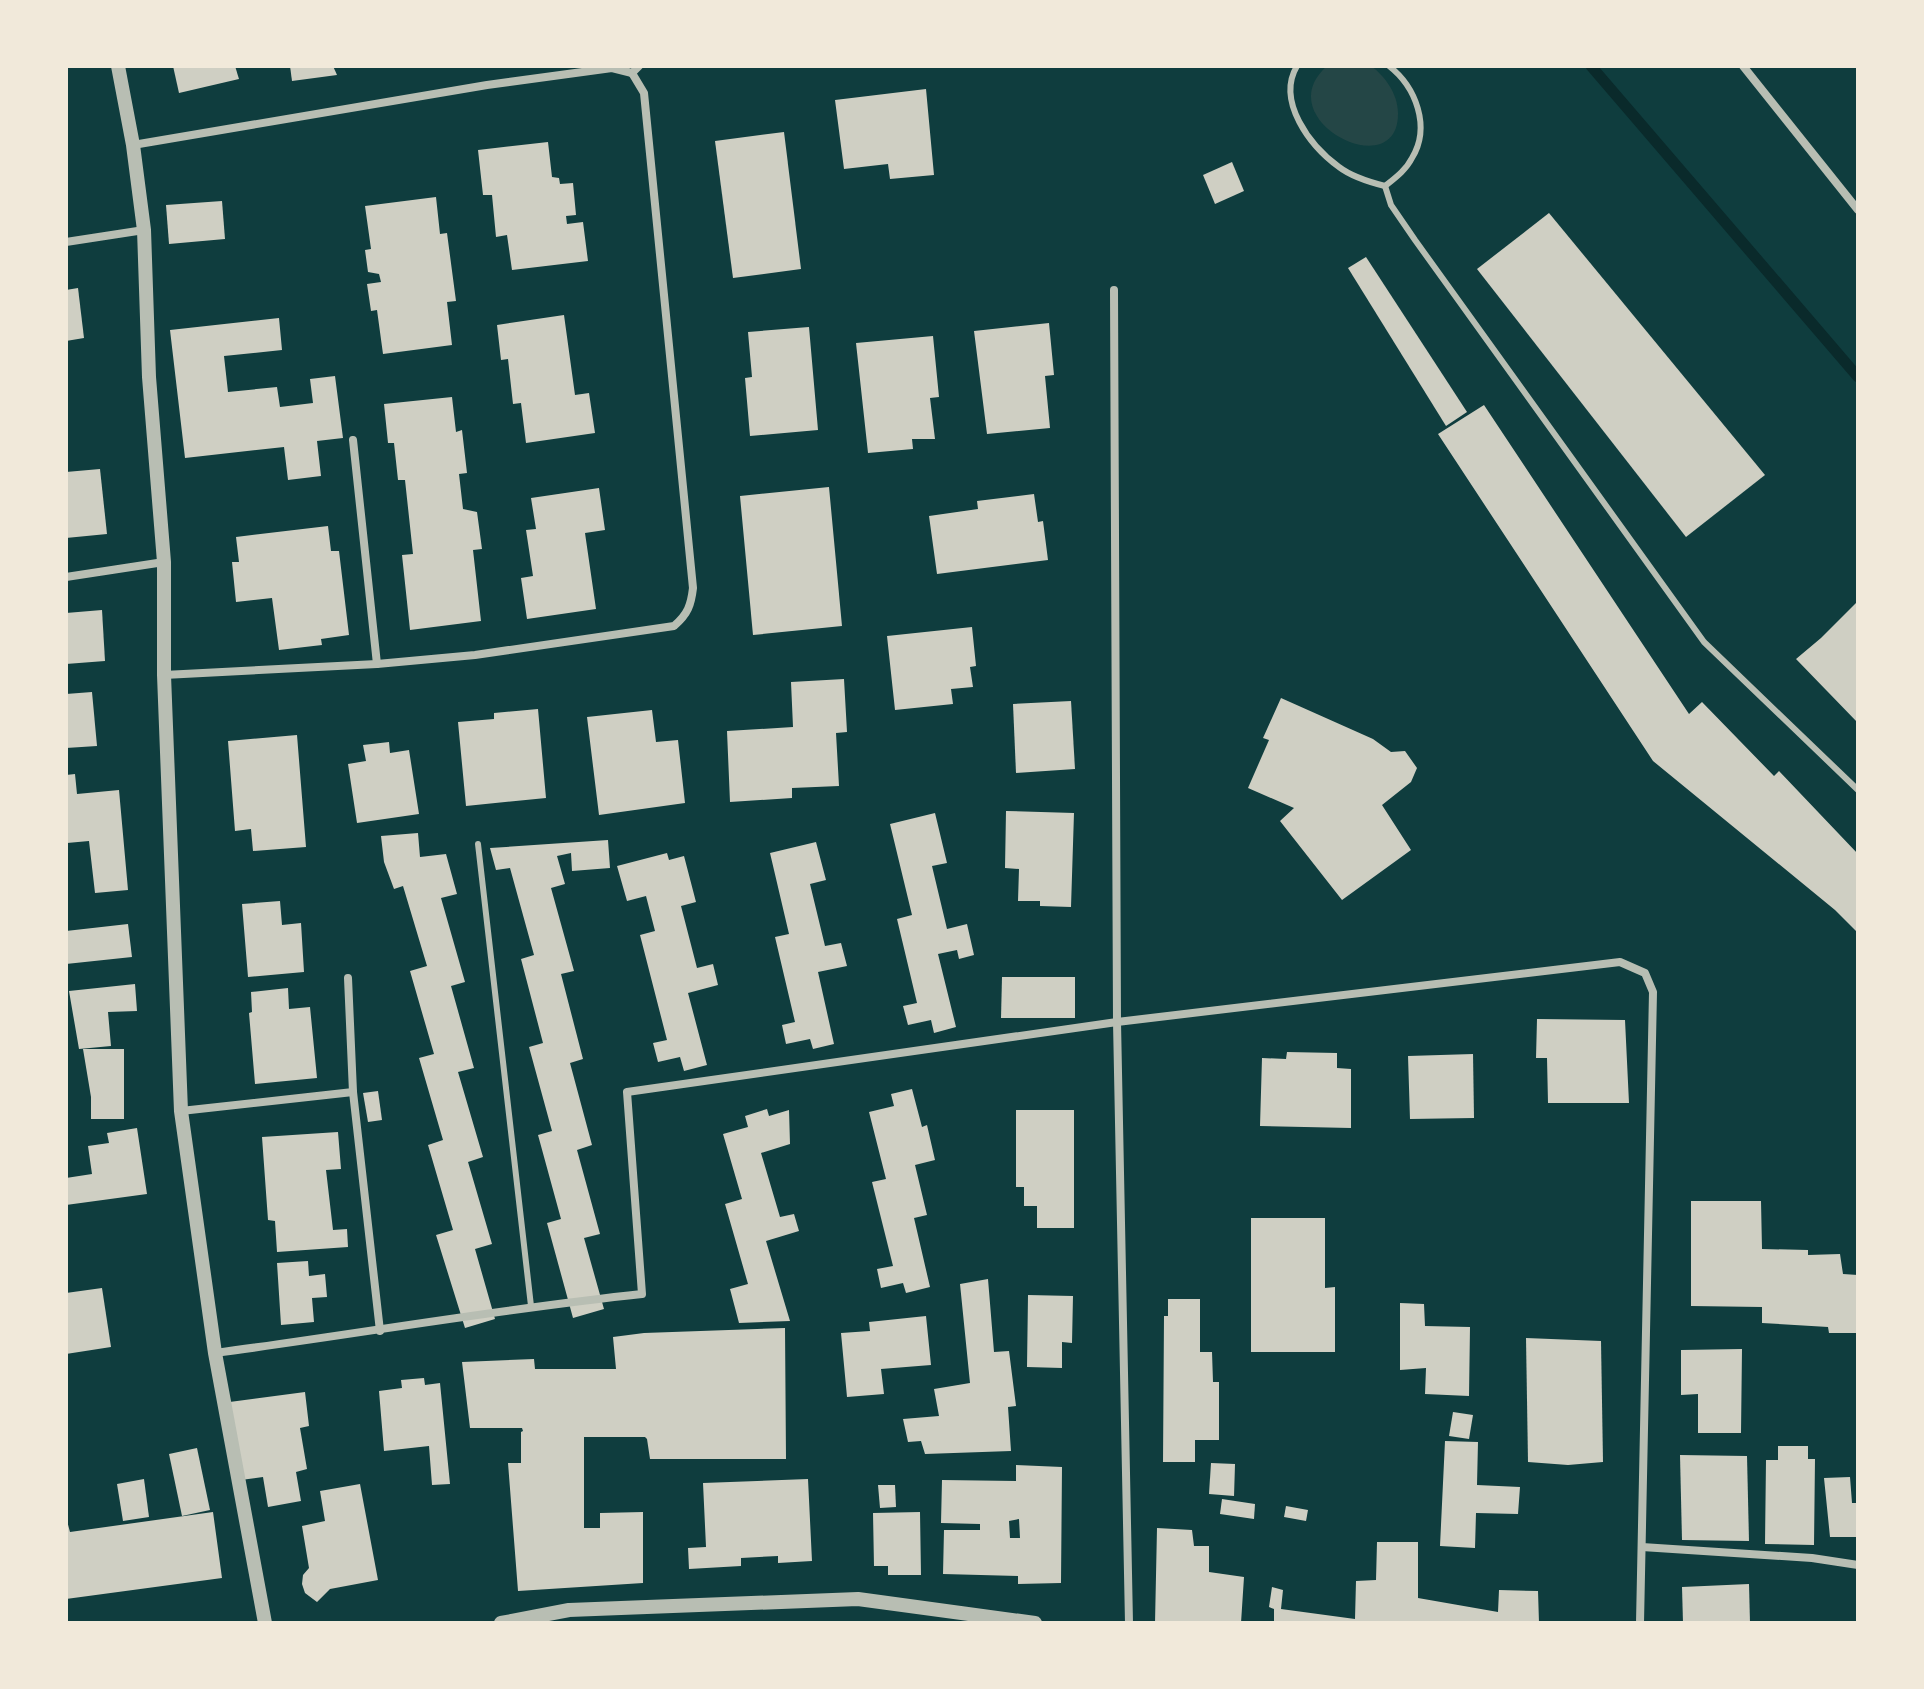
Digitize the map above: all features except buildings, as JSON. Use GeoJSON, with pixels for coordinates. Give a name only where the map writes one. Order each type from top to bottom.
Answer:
{"type":"FeatureCollection","features":[{"type":"Feature","properties":{"kind":"street"},"geometry":{"type":"LineString","coordinates":[[118,66],[133,145],[144,230],[149,377],[164,562],[164,675],[181,1111],[215,1353],[265,1623]]}},
{"type":"Feature","properties":{"kind":"street"},"geometry":{"type":"LineString","coordinates":[[1743,66],[1858,210]]}},
{"type":"Feature","properties":{"kind":"street"},"geometry":{"type":"LineString","coordinates":[[133,145],[487,85],[612,68],[635,69],[644,93],[693,588],[690,607],[685,617],[674,626],[475,655],[377,664],[164,675]]}},
{"type":"Feature","properties":{"kind":"street"},"geometry":{"type":"LineString","coordinates":[[66,242],[144,230]]}},
{"type":"Feature","properties":{"kind":"street"},"geometry":{"type":"LineString","coordinates":[[1114,290],[1117,1022],[1129,1623]]}},
{"type":"Feature","properties":{"kind":"street"},"geometry":{"type":"LineString","coordinates":[[353,440],[377,664]]}},
{"type":"Feature","properties":{"kind":"street"},"geometry":{"type":"LineString","coordinates":[[66,577],[164,562]]}},
{"type":"Feature","properties":{"kind":"street"},"geometry":{"type":"LineString","coordinates":[[215,1353],[380,1331],[531,1306],[642,1294],[627,1092],[1117,1022],[1620,962],[1645,973],[1653,992],[1640,1623]]}},
{"type":"Feature","properties":{"kind":"street"},"geometry":{"type":"LineString","coordinates":[[348,978],[353,1092],[380,1331]]}},
{"type":"Feature","properties":{"kind":"street"},"geometry":{"type":"LineString","coordinates":[[181,1111],[353,1092]]}},
{"type":"Feature","properties":{"kind":"street"},"geometry":{"type":"LineString","coordinates":[[1642,1547],[1812,1558],[1858,1565]]}},
{"type":"Feature","properties":{"kind":"street"},"geometry":{"type":"LineString","coordinates":[[501,1623],[858,1599],[1035,1623]]}},
{"type":"Feature","properties":{"kind":"lane"},"geometry":{"type":"LineString","coordinates":[[1297,66],[1289,92],[1304,129],[1320,150],[1340,168],[1361,179],[1385,186]]}},
{"type":"Feature","properties":{"kind":"lane"},"geometry":{"type":"LineString","coordinates":[[1385,186],[1399,175],[1413,157],[1420,111],[1412,92],[1389,66]]}},
{"type":"Feature","properties":{"kind":"lane"},"geometry":{"type":"LineString","coordinates":[[1385,186],[1391,205],[1415,240],[1704,642],[1858,790]]}},
{"type":"Feature","properties":{"kind":"lane"},"geometry":{"type":"LineString","coordinates":[[478,844],[531,1306]]}},
{"type":"Feature","properties":{"kind":"shaded area"},"geometry":{"type":"Polygon","coordinates":[[[1327,66],[1371,66],[1381,75],[1390,86],[1397,106],[1393,134],[1379,144],[1360,145],[1340,138],[1323,124],[1312,107],[1313,87],[1327,66]]]}},
{"type":"Feature","properties":{"kind":"waterway"},"geometry":{"type":"LineString","coordinates":[[1591,66],[1858,377]]}}]}
